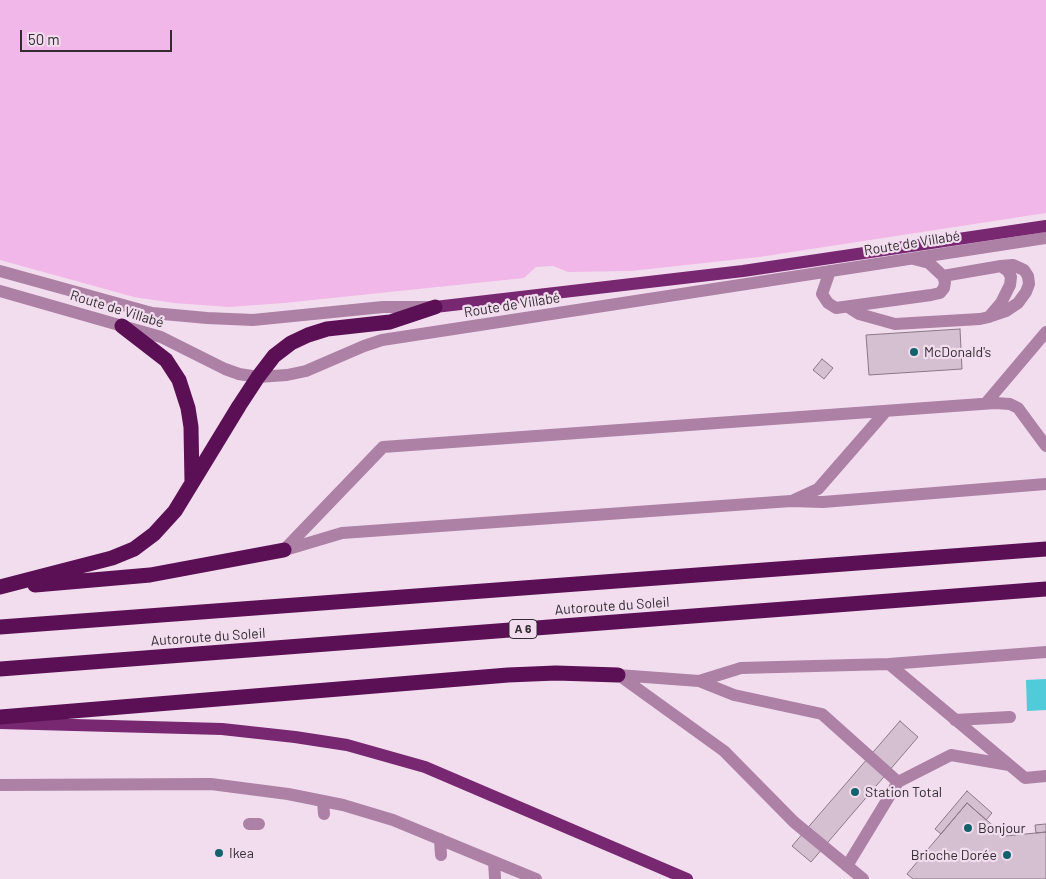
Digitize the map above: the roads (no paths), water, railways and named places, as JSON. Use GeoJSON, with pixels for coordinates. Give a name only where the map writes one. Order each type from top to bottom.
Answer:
{"type":"FeatureCollection","features":[{"type":"Feature","properties":{"kind":"highway"},"geometry":{"type":"LineString","coordinates":[[0,588],[112,558],[134,548],[154,534],[174,511],[258,377],[274,356],[291,343],[308,335],[327,330],[390,322],[435,307]]}},
{"type":"Feature","properties":{"kind":"highway"},"geometry":{"type":"LineString","coordinates":[[122,326],[166,360],[179,380],[188,408],[191,427],[192,483]]}},
{"type":"Feature","properties":{"kind":"highway","name":"Autoroute du Soleil"},"geometry":{"type":"LineString","coordinates":[[0,627],[1046,549]]}},
{"type":"Feature","properties":{"kind":"highway"},"geometry":{"type":"LineString","coordinates":[[0,588],[150,575],[284,550]]}},
{"type":"Feature","properties":{"kind":"highway","name":"Autoroute du Soleil"},"geometry":{"type":"LineString","coordinates":[[0,669],[1046,589]]}},
{"type":"Feature","properties":{"kind":"highway"},"geometry":{"type":"LineString","coordinates":[[0,717],[508,675],[556,673],[618,675]]}},
{"type":"Feature","properties":{"kind":"main road","name":"Route de Villabé"},"geometry":{"type":"LineString","coordinates":[[435,307],[743,271],[1046,226]]}},
{"type":"Feature","properties":{"kind":"main road"},"geometry":{"type":"LineString","coordinates":[[0,723],[222,729],[348,745],[425,767],[687,879]]}},
{"type":"Feature","properties":{"kind":"street","name":"Route de Villabé"},"geometry":{"type":"LineString","coordinates":[[0,291],[160,337],[225,370],[258,377],[287,375],[306,371],[382,340],[1046,238]]}},
{"type":"Feature","properties":{"kind":"street"},"geometry":{"type":"LineString","coordinates":[[830,271],[822,294],[828,304],[833,306],[848,307],[940,293],[944,288],[943,276],[929,263],[910,258]]}},
{"type":"Feature","properties":{"kind":"street"},"geometry":{"type":"LineString","coordinates":[[848,307],[859,314],[895,324],[980,319],[1006,311],[1018,302],[1026,292],[1029,284],[1028,276],[1024,270],[1013,266],[1001,266],[943,276]]}},
{"type":"Feature","properties":{"kind":"street"},"geometry":{"type":"LineString","coordinates":[[989,316],[1000,303],[1010,285],[1011,277],[1008,271],[1001,266]]}},
{"type":"Feature","properties":{"kind":"street","name":"Route de Villabé"},"geometry":{"type":"LineString","coordinates":[[0,271],[152,313],[208,318],[253,320],[384,308],[435,307]]}},
{"type":"Feature","properties":{"kind":"street"},"geometry":{"type":"LineString","coordinates":[[986,403],[1046,332]]}},
{"type":"Feature","properties":{"kind":"street"},"geometry":{"type":"LineString","coordinates":[[284,550],[383,447],[986,403],[1010,404],[1018,408],[1046,446]]}},
{"type":"Feature","properties":{"kind":"street"},"geometry":{"type":"LineString","coordinates":[[791,501],[818,489],[886,411]]}},
{"type":"Feature","properties":{"kind":"street"},"geometry":{"type":"LineString","coordinates":[[284,550],[342,533],[791,501],[823,502],[1046,484]]}},
{"type":"Feature","properties":{"kind":"street"},"geometry":{"type":"LineString","coordinates":[[699,681],[741,668],[890,664],[1046,652]]}},
{"type":"Feature","properties":{"kind":"street"},"geometry":{"type":"LineString","coordinates":[[890,664],[1025,778],[1046,776]]}},
{"type":"Feature","properties":{"kind":"street"},"geometry":{"type":"LineString","coordinates":[[618,675],[699,681],[734,695],[822,714],[898,782]]}},
{"type":"Feature","properties":{"kind":"street"},"geometry":{"type":"LineString","coordinates":[[618,675],[724,751],[794,822],[863,879]]}},
{"type":"Feature","properties":{"kind":"street"},"geometry":{"type":"LineString","coordinates":[[955,720],[1010,717]]}},
{"type":"Feature","properties":{"kind":"street"},"geometry":{"type":"LineString","coordinates":[[847,866],[898,782],[951,755],[1009,766]]}},
{"type":"Feature","properties":{"kind":"street"},"geometry":{"type":"LineString","coordinates":[[0,785],[211,784],[257,795],[323,801],[393,820],[536,879]]}},
{"type":"Feature","properties":{"kind":"street"},"geometry":{"type":"LineString","coordinates":[[323,801],[324,814]]}},
{"type":"Feature","properties":{"kind":"street"},"geometry":{"type":"LineString","coordinates":[[373,814],[374,828]]}},
{"type":"Feature","properties":{"kind":"street"},"geometry":{"type":"LineString","coordinates":[[440,839],[441,855]]}},
{"type":"Feature","properties":{"kind":"street"},"geometry":{"type":"LineString","coordinates":[[494,862],[495,878]]}},
{"type":"Feature","properties":{"kind":"water"},"geometry":{"type":"Polygon","coordinates":[[[1046,679],[1046,710],[1027,711],[1026,680],[1046,679]]]}},
{"type":"Feature","properties":{"kind":"place","name":"McDonald's"},"geometry":{"type":"Point","coordinates":[914,352]}},
{"type":"Feature","properties":{"kind":"place","name":"Station Total"},"geometry":{"type":"Point","coordinates":[855,792]}},
{"type":"Feature","properties":{"kind":"place","name":"Bonjour"},"geometry":{"type":"Point","coordinates":[968,828]}},
{"type":"Feature","properties":{"kind":"place","name":"Ikea"},"geometry":{"type":"Point","coordinates":[219,853]}},
{"type":"Feature","properties":{"kind":"place","name":"Brioche Dorée"},"geometry":{"type":"Point","coordinates":[1007,855]}}]}
